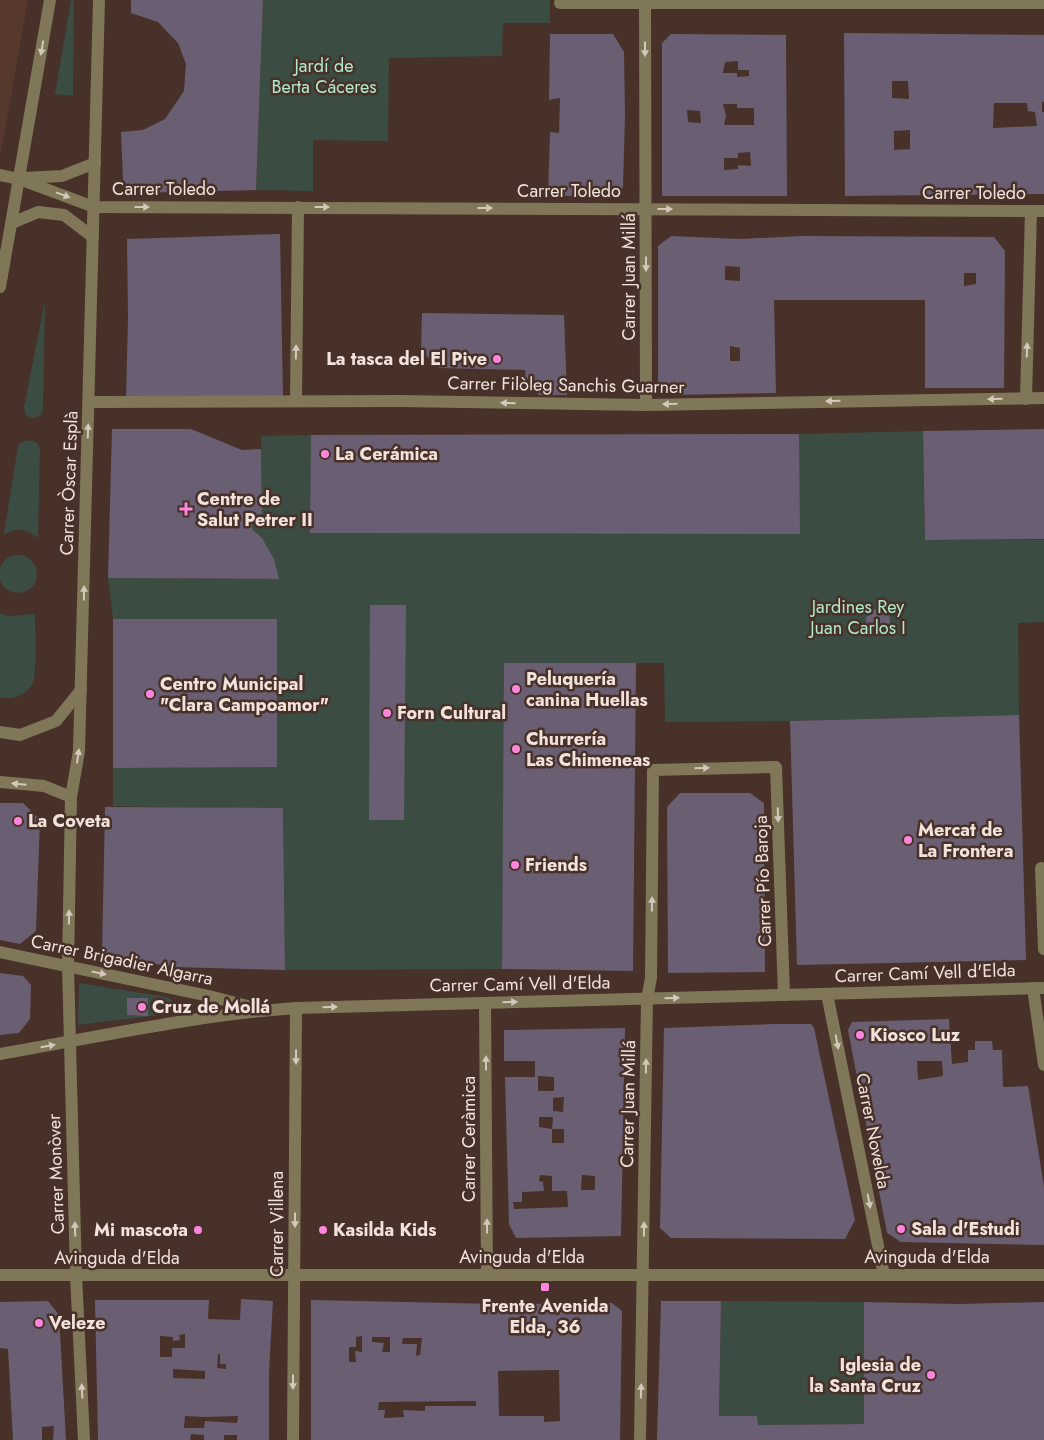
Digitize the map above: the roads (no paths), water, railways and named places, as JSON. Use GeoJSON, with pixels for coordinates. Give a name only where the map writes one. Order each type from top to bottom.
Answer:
{"type":"FeatureCollection","features":[{"type":"Feature","properties":{"kind":"street"},"geometry":{"type":"LineString","coordinates":[[0,287],[50,0]]}},
{"type":"Feature","properties":{"kind":"street","name":"Carrer Òscar Esplà"},"geometry":{"type":"LineString","coordinates":[[68,966],[71,797],[79,751],[81,690],[99,0]]}},
{"type":"Feature","properties":{"kind":"street"},"geometry":{"type":"LineString","coordinates":[[560,3],[645,1],[1044,3]]}},
{"type":"Feature","properties":{"kind":"street","name":"Carrer Juan Millá"},"geometry":{"type":"LineString","coordinates":[[645,1],[646,405]]}},
{"type":"Feature","properties":{"kind":"street"},"geometry":{"type":"LineString","coordinates":[[0,175],[19,179],[62,176],[95,163]]}},
{"type":"Feature","properties":{"kind":"street","name":"Carrer Toledo"},"geometry":{"type":"LineString","coordinates":[[19,179],[94,206],[1038,211]]}},
{"type":"Feature","properties":{"kind":"street"},"geometry":{"type":"LineString","coordinates":[[296,401],[298,207]]}},
{"type":"Feature","properties":{"kind":"street"},"geometry":{"type":"LineString","coordinates":[[1026,399],[1038,211]]}},
{"type":"Feature","properties":{"kind":"street"},"geometry":{"type":"LineString","coordinates":[[12,223],[38,212],[64,215],[93,237]]}},
{"type":"Feature","properties":{"kind":"street","name":"Carrer Filòleg Sanchis Guarner"},"geometry":{"type":"LineString","coordinates":[[89,402],[401,401],[646,405],[1044,398]]}},
{"type":"Feature","properties":{"kind":"street"},"geometry":{"type":"LineString","coordinates":[[0,732],[20,735],[56,721],[81,690]]}},
{"type":"Feature","properties":{"kind":"street","name":"Carrer Juan Millá"},"geometry":{"type":"LineString","coordinates":[[640,1440],[647,999],[651,978],[653,770],[776,767]]}},
{"type":"Feature","properties":{"kind":"street","name":"Carrer Pío Baroja"},"geometry":{"type":"LineString","coordinates":[[776,767],[784,995]]}},
{"type":"Feature","properties":{"kind":"street"},"geometry":{"type":"LineString","coordinates":[[0,782],[44,786],[71,797]]}},
{"type":"Feature","properties":{"kind":"street"},"geometry":{"type":"LineString","coordinates":[[1041,868],[1044,949]]}},
{"type":"Feature","properties":{"kind":"street","name":"Carrer Brigadier Algarra"},"geometry":{"type":"LineString","coordinates":[[0,952],[209,996],[265,1010]]}},
{"type":"Feature","properties":{"kind":"street","name":"Carrer Monòver"},"geometry":{"type":"LineString","coordinates":[[68,966],[76,1275],[84,1440]]}},
{"type":"Feature","properties":{"kind":"street"},"geometry":{"type":"LineString","coordinates":[[1038,988],[1044,1065]]}},
{"type":"Feature","properties":{"kind":"street","name":"Carrer Camí Vell d'Elda"},"geometry":{"type":"LineString","coordinates":[[0,1054],[167,1024],[265,1010],[296,1008],[1038,988]]}},
{"type":"Feature","properties":{"kind":"street","name":"Carrer Novelda"},"geometry":{"type":"LineString","coordinates":[[827,994],[884,1275]]}},
{"type":"Feature","properties":{"kind":"street","name":"Carrer Ceràmica"},"geometry":{"type":"LineString","coordinates":[[485,1003],[487,1274]]}},
{"type":"Feature","properties":{"kind":"street","name":"Carrer Villena"},"geometry":{"type":"LineString","coordinates":[[293,1440],[296,1008]]}},
{"type":"Feature","properties":{"kind":"street","name":"Avinguda d'Elda"},"geometry":{"type":"LineString","coordinates":[[0,1275],[1044,1275]]}},
{"type":"Feature","properties":{"kind":"place","name":"La tasca del El Pive"},"geometry":{"type":"Point","coordinates":[497,359]}},
{"type":"Feature","properties":{"kind":"place","name":"La Cerámica"},"geometry":{"type":"Point","coordinates":[325,454]}},
{"type":"Feature","properties":{"kind":"place","name":"Centre de Salut Petrer II"},"geometry":{"type":"Point","coordinates":[186,509]}},
{"type":"Feature","properties":{"kind":"place","name":"Peluquería canina Huellas"},"geometry":{"type":"Point","coordinates":[516,689]}},
{"type":"Feature","properties":{"kind":"place","name":"Centro Municipal \"Clara Campoamor\""},"geometry":{"type":"Point","coordinates":[150,694]}},
{"type":"Feature","properties":{"kind":"place","name":"Forn Cultural"},"geometry":{"type":"Point","coordinates":[387,713]}},
{"type":"Feature","properties":{"kind":"place","name":"Churrería Las Chimeneas"},"geometry":{"type":"Point","coordinates":[516,749]}},
{"type":"Feature","properties":{"kind":"place","name":"La Coveta"},"geometry":{"type":"Point","coordinates":[18,821]}},
{"type":"Feature","properties":{"kind":"place","name":"Mercat de La Frontera"},"geometry":{"type":"Point","coordinates":[908,840]}},
{"type":"Feature","properties":{"kind":"place","name":"Friends"},"geometry":{"type":"Point","coordinates":[515,865]}},
{"type":"Feature","properties":{"kind":"place","name":"Cruz de Mollá"},"geometry":{"type":"Point","coordinates":[142,1007]}},
{"type":"Feature","properties":{"kind":"place","name":"Kiosco Luz"},"geometry":{"type":"Point","coordinates":[860,1035]}},
{"type":"Feature","properties":{"kind":"place","name":"Sala d'Estudi"},"geometry":{"type":"Point","coordinates":[901,1229]}},
{"type":"Feature","properties":{"kind":"place","name":"Mi mascota"},"geometry":{"type":"Point","coordinates":[198,1230]}},
{"type":"Feature","properties":{"kind":"place","name":"Kasilda Kids"},"geometry":{"type":"Point","coordinates":[323,1230]}},
{"type":"Feature","properties":{"kind":"place","name":"Frente Avenida Elda, 36"},"geometry":{"type":"Point","coordinates":[545,1287]}},
{"type":"Feature","properties":{"kind":"place","name":"Veleze"},"geometry":{"type":"Point","coordinates":[39,1323]}},
{"type":"Feature","properties":{"kind":"place","name":"Iglesia de la Santa Cruz"},"geometry":{"type":"Point","coordinates":[931,1375]}},
{"type":"Feature","properties":{"kind":"park label","name":"Jardí de Berta Cáceres"},"geometry":{"type":"Point","coordinates":[324,76]}},
{"type":"Feature","properties":{"kind":"park label","name":"Jardines Rey Juan Carlos I"},"geometry":{"type":"Point","coordinates":[858,617]}}]}
